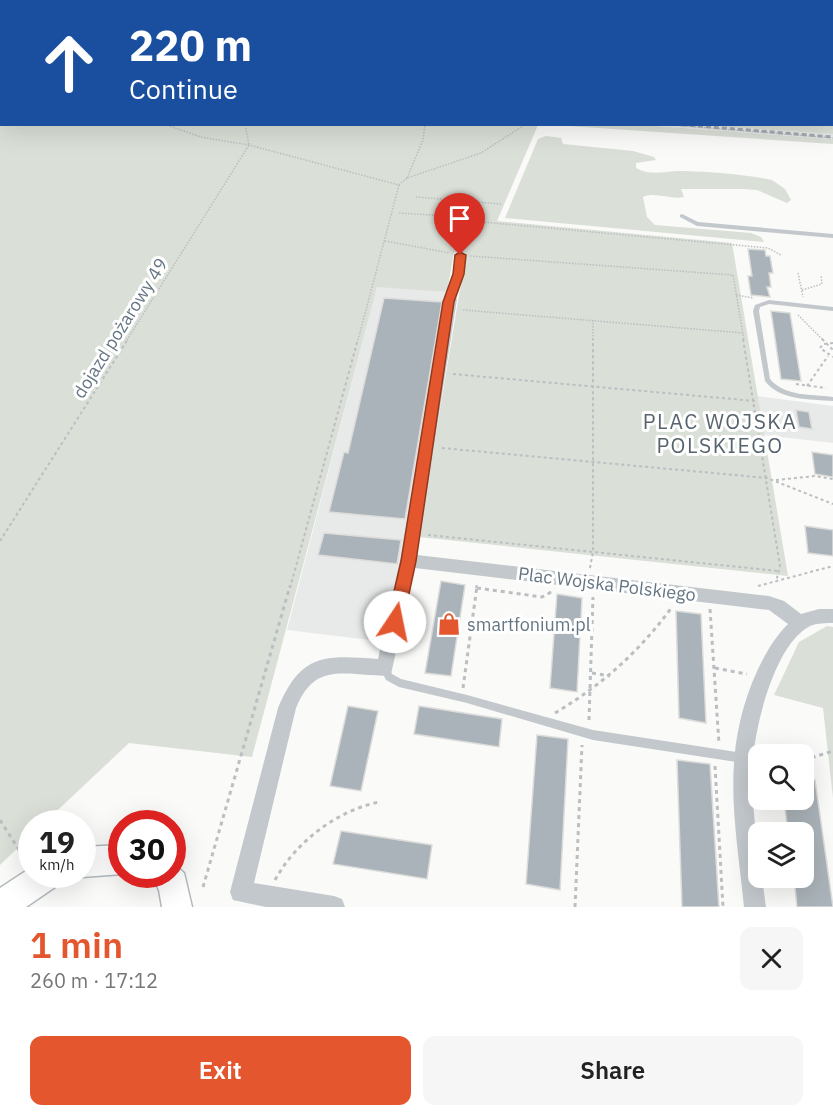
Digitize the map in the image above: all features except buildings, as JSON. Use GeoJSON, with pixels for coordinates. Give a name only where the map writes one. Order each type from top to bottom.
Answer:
{"type":"FeatureCollection","features":[{"type":"Feature","properties":{"kind":"main road"},"geometry":{"type":"LineString","coordinates":[[0,907],[22,888]]}},
{"type":"Feature","properties":{"kind":"main road"},"geometry":{"type":"LineString","coordinates":[[173,888],[177,907]]}},
{"type":"Feature","properties":{"kind":"street"},"geometry":{"type":"LineString","coordinates":[[334,907],[241,892],[293,690],[306,675],[326,665],[385,668],[408,561],[455,304]]}},
{"type":"Feature","properties":{"kind":"street","name":"Plac Wojska Polskiego"},"geometry":{"type":"LineString","coordinates":[[408,561],[769,603],[778,606],[800,623]]}},
{"type":"Feature","properties":{"kind":"street"},"geometry":{"type":"LineString","coordinates":[[754,907],[742,775],[736,752],[766,671],[786,638],[800,623],[817,616],[833,616]]}},
{"type":"Feature","properties":{"kind":"lane"},"geometry":{"type":"LineString","coordinates":[[682,216],[697,224],[833,236]]}},
{"type":"Feature","properties":{"kind":"lane"},"geometry":{"type":"LineString","coordinates":[[455,304],[464,255]]}},
{"type":"Feature","properties":{"kind":"lane"},"geometry":{"type":"LineString","coordinates":[[833,309],[769,302],[757,306],[767,381],[777,390],[833,399]]}},
{"type":"Feature","properties":{"kind":"lane"},"geometry":{"type":"LineString","coordinates":[[385,668],[389,677],[399,683],[466,699],[593,735],[736,752]]}},
{"type":"Feature","properties":{"kind":"path"},"geometry":{"type":"LineString","coordinates":[[170,126],[201,137],[249,146],[399,185]]}},
{"type":"Feature","properties":{"kind":"path"},"geometry":{"type":"LineString","coordinates":[[245,126],[249,146]]}},
{"type":"Feature","properties":{"kind":"path"},"geometry":{"type":"LineString","coordinates":[[407,178],[423,140],[425,126]]}},
{"type":"Feature","properties":{"kind":"path"},"geometry":{"type":"LineString","coordinates":[[203,887],[310,519],[399,185],[407,178],[481,153],[523,126]]}},
{"type":"Feature","properties":{"kind":"path"},"geometry":{"type":"LineString","coordinates":[[684,126],[833,138]]}},
{"type":"Feature","properties":{"kind":"path","name":"dojazd pożarowy 49"},"geometry":{"type":"LineString","coordinates":[[0,541],[249,146]]}},
{"type":"Feature","properties":{"kind":"path"},"geometry":{"type":"LineString","coordinates":[[416,197],[501,204]]}},
{"type":"Feature","properties":{"kind":"path"},"geometry":{"type":"LineString","coordinates":[[445,231],[451,200]]}},
{"type":"Feature","properties":{"kind":"path"},"geometry":{"type":"LineString","coordinates":[[399,213],[732,244],[774,249],[781,255]]}},
{"type":"Feature","properties":{"kind":"path"},"geometry":{"type":"LineString","coordinates":[[385,241],[464,255],[733,275],[753,380],[778,571],[776,582]]}},
{"type":"Feature","properties":{"kind":"path"},"geometry":{"type":"LineString","coordinates":[[798,273],[805,306]]}},
{"type":"Feature","properties":{"kind":"path"},"geometry":{"type":"LineString","coordinates":[[802,290],[822,284],[821,275]]}},
{"type":"Feature","properties":{"kind":"path"},"geometry":{"type":"LineString","coordinates":[[736,295],[741,296]]}},
{"type":"Feature","properties":{"kind":"path"},"geometry":{"type":"LineString","coordinates":[[455,304],[593,320],[743,333]]}},
{"type":"Feature","properties":{"kind":"path"},"geometry":{"type":"LineString","coordinates":[[789,304],[833,350]]}},
{"type":"Feature","properties":{"kind":"path"},"geometry":{"type":"LineString","coordinates":[[590,574],[593,552],[593,320]]}},
{"type":"Feature","properties":{"kind":"path"},"geometry":{"type":"LineString","coordinates":[[833,343],[826,343],[820,348],[828,356],[833,357]]}},
{"type":"Feature","properties":{"kind":"path"},"geometry":{"type":"LineString","coordinates":[[807,386],[828,356]]}},
{"type":"Feature","properties":{"kind":"path"},"geometry":{"type":"LineString","coordinates":[[450,374],[755,401]]}},
{"type":"Feature","properties":{"kind":"path"},"geometry":{"type":"LineString","coordinates":[[787,383],[833,389]]}},
{"type":"Feature","properties":{"kind":"path"},"geometry":{"type":"LineString","coordinates":[[439,448],[766,478],[833,504]]}},
{"type":"Feature","properties":{"kind":"path"},"geometry":{"type":"LineString","coordinates":[[776,480],[815,476],[833,479]]}},
{"type":"Feature","properties":{"kind":"path"},"geometry":{"type":"LineString","coordinates":[[428,535],[778,571]]}},
{"type":"Feature","properties":{"kind":"path"},"geometry":{"type":"LineString","coordinates":[[755,587],[833,566]]}},
{"type":"Feature","properties":{"kind":"path"},"geometry":{"type":"LineString","coordinates":[[462,692],[477,582]]}},
{"type":"Feature","properties":{"kind":"path"},"geometry":{"type":"LineString","coordinates":[[477,588],[542,597],[550,595],[558,585]]}},
{"type":"Feature","properties":{"kind":"path"},"geometry":{"type":"LineString","coordinates":[[589,727],[593,589]]}},
{"type":"Feature","properties":{"kind":"path"},"geometry":{"type":"LineString","coordinates":[[550,716],[591,692],[611,676],[643,644],[676,599]]}},
{"type":"Feature","properties":{"kind":"path"},"geometry":{"type":"LineString","coordinates":[[710,603],[719,747],[736,752]]}},
{"type":"Feature","properties":{"kind":"path"},"geometry":{"type":"LineString","coordinates":[[715,668],[752,676]]}},
{"type":"Feature","properties":{"kind":"path"},"geometry":{"type":"LineString","coordinates":[[592,673],[611,676]]}},
{"type":"Feature","properties":{"kind":"path"},"geometry":{"type":"LineString","coordinates":[[575,907],[582,738]]}},
{"type":"Feature","properties":{"kind":"path"},"geometry":{"type":"LineString","coordinates":[[814,757],[833,752]]}},
{"type":"Feature","properties":{"kind":"path"},"geometry":{"type":"LineString","coordinates":[[714,760],[723,907]]}},
{"type":"Feature","properties":{"kind":"path"},"geometry":{"type":"LineString","coordinates":[[268,897],[280,867],[302,843],[362,803],[379,802]]}},
{"type":"Feature","properties":{"kind":"path"},"geometry":{"type":"LineString","coordinates":[[0,820],[18,848]]}},
{"type":"Feature","properties":{"kind":"shaded area"},"geometry":{"type":"Polygon","coordinates":[[[0,126],[538,126],[497,221],[732,243],[788,576],[419,537],[466,253],[454,252],[447,292],[377,287],[252,757],[129,743],[58,810],[18,810],[18,848],[0,865],[0,126]]]}},
{"type":"Feature","properties":{"kind":"shaded area"},"geometry":{"type":"Polygon","coordinates":[[[569,126],[657,126],[833,139],[833,144],[569,126]]]}},
{"type":"Feature","properties":{"kind":"shaded area"},"geometry":{"type":"Polygon","coordinates":[[[657,126],[709,126],[833,134],[833,139],[657,126]]]}},
{"type":"Feature","properties":{"kind":"shaded area"},"geometry":{"type":"Polygon","coordinates":[[[709,126],[833,126],[833,134],[709,126]]]}},
{"type":"Feature","properties":{"kind":"shaded area"},"geometry":{"type":"Polygon","coordinates":[[[546,136],[561,138],[563,144],[633,151],[654,157],[656,160],[636,163],[636,168],[642,171],[705,172],[772,180],[785,189],[791,200],[787,203],[757,190],[744,189],[681,189],[684,197],[648,195],[643,197],[647,217],[655,225],[751,233],[761,237],[764,242],[505,218],[538,139],[546,136]]]}},
{"type":"Feature","properties":{"kind":"shaded area"},"geometry":{"type":"Polygon","coordinates":[[[377,286],[447,292],[386,642],[287,630],[377,286]]]}},
{"type":"Feature","properties":{"kind":"shaded area"},"geometry":{"type":"Polygon","coordinates":[[[757,396],[833,406],[833,443],[764,435],[757,396]]]}},
{"type":"Feature","properties":{"kind":"shaded area"},"geometry":{"type":"Polygon","coordinates":[[[827,626],[833,627],[833,798],[823,708],[774,695],[799,642],[827,626]]]}},
{"type":"Feature","properties":{"kind":"railway"},"geometry":{"type":"LineString","coordinates":[[698,126],[833,137]]}},
{"type":"Feature","properties":{"kind":"place","name":"smartfonium.pl"},"geometry":{"type":"Point","coordinates":[449,624]}},
{"type":"Feature","properties":{"kind":"district","name":"PLAC WOJSKA POLSKIEGO"},"geometry":{"type":"Point","coordinates":[720,433]}},
{"type":"Feature","properties":{"kind":"route"},"geometry":{"type":"LineString","coordinates":[[395,622],[408,561],[449,302],[458,274],[460,255]]}}]}
